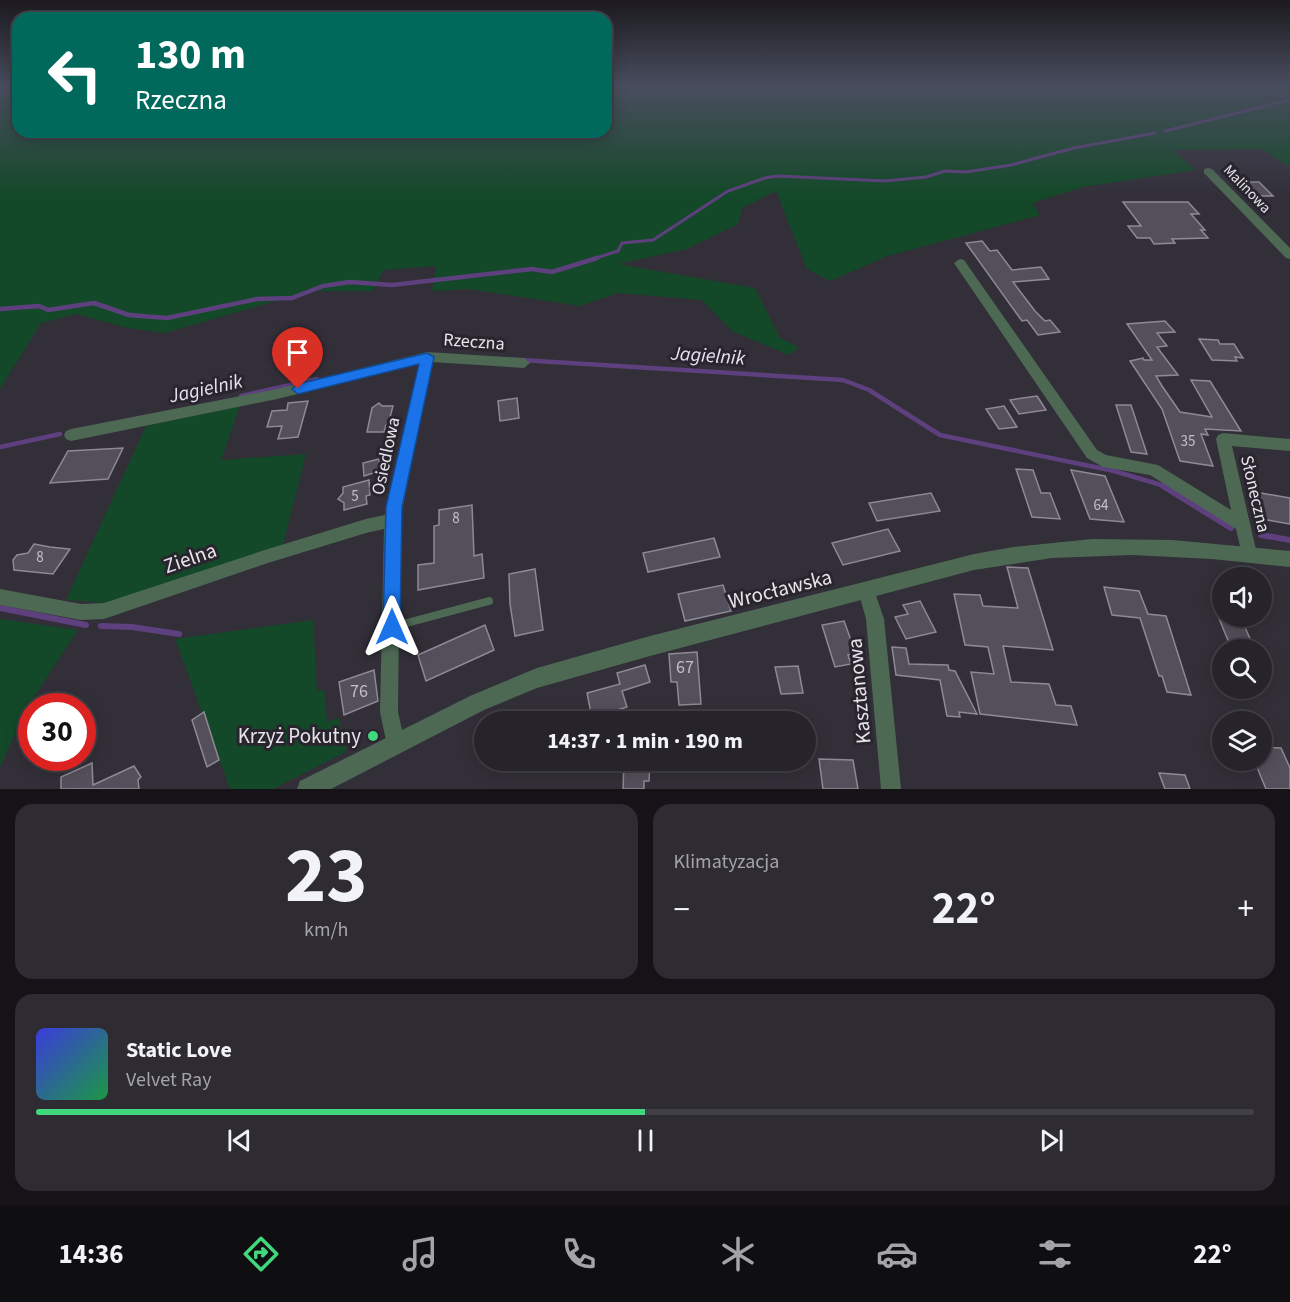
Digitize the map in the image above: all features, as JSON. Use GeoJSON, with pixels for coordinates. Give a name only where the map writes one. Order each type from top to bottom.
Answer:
{"type":"FeatureCollection","features":[{"type":"Feature","properties":{"kind":"street","name":"Malinowa"},"geometry":{"type":"LineString","coordinates":[[1208,171],[1290,255]]}},
{"type":"Feature","properties":{"kind":"street"},"geometry":{"type":"LineString","coordinates":[[960,263],[1092,454],[1104,461],[1153,470],[1242,525]]}},
{"type":"Feature","properties":{"kind":"street","name":"Rzeczna"},"geometry":{"type":"LineString","coordinates":[[71,435],[277,394],[427,357],[524,363]]}},
{"type":"Feature","properties":{"kind":"street","name":"Osiedlowa"},"geometry":{"type":"LineString","coordinates":[[395,743],[389,712],[392,521],[427,357]]}},
{"type":"Feature","properties":{"kind":"street","name":"Słoneczna"},"geometry":{"type":"LineString","coordinates":[[1249,554],[1223,439],[1290,445]]}},
{"type":"Feature","properties":{"kind":"street","name":"Zielna"},"geometry":{"type":"LineString","coordinates":[[0,597],[81,612],[104,610],[366,526],[392,521]]}},
{"type":"Feature","properties":{"kind":"street","name":"Wrocławska"},"geometry":{"type":"LineString","coordinates":[[308,789],[477,703],[537,678],[650,646],[974,562],[1026,553],[1128,548],[1249,554],[1290,559]]}},
{"type":"Feature","properties":{"kind":"street","name":"Kasztanowa"},"geometry":{"type":"LineString","coordinates":[[866,590],[875,619],[891,789]]}},
{"type":"Feature","properties":{"kind":"lane"},"geometry":{"type":"LineString","coordinates":[[392,627],[489,602]]}},
{"type":"Feature","properties":{"kind":"green space"},"geometry":{"type":"Polygon","coordinates":[[[0,123],[12,123],[12,138],[612,138],[612,123],[1290,123],[1290,167],[1262,149],[1172,150],[1196,170],[1083,187],[1032,203],[1040,215],[888,256],[830,281],[807,269],[776,191],[742,208],[738,224],[687,249],[618,264],[755,288],[780,338],[799,347],[789,355],[732,331],[702,300],[618,293],[580,306],[469,289],[432,291],[436,266],[383,270],[373,291],[318,291],[165,333],[128,328],[76,314],[41,323],[0,389],[0,123]]]}},
{"type":"Feature","properties":{"kind":"green space"},"geometry":{"type":"Polygon","coordinates":[[[240,406],[221,460],[306,454],[283,545],[110,603],[66,600],[146,426],[240,406]]]}},
{"type":"Feature","properties":{"kind":"green space"},"geometry":{"type":"Polygon","coordinates":[[[0,619],[78,630],[37,693],[18,693],[18,728],[0,767],[0,619]]]}},
{"type":"Feature","properties":{"kind":"green space"},"geometry":{"type":"Polygon","coordinates":[[[313,620],[317,691],[324,689],[327,722],[339,718],[346,752],[273,789],[230,789],[175,639],[313,620]]]}},
{"type":"Feature","properties":{"kind":"building"},"geometry":{"type":"Polygon","coordinates":[[[1241,182],[1259,182],[1273,196],[1255,196],[1241,182]]]}},
{"type":"Feature","properties":{"kind":"building"},"geometry":{"type":"Polygon","coordinates":[[[1123,202],[1188,202],[1199,214],[1191,214],[1205,230],[1201,230],[1208,238],[1172,239],[1175,243],[1154,244],[1150,238],[1137,238],[1128,226],[1141,226],[1123,202]]]}},
{"type":"Feature","properties":{"kind":"building"},"geometry":{"type":"Polygon","coordinates":[[[982,241],[990,251],[997,250],[1012,270],[1041,267],[1049,279],[1013,282],[1035,311],[1045,321],[1050,320],[1060,332],[1038,335],[1027,320],[1022,321],[966,243],[982,241]]]}},
{"type":"Feature","properties":{"kind":"building"},"geometry":{"type":"Polygon","coordinates":[[[1165,321],[1175,332],[1157,333],[1167,346],[1157,347],[1178,375],[1156,376],[1162,386],[1180,412],[1212,417],[1191,380],[1210,381],[1241,431],[1205,429],[1208,435],[1201,434],[1213,466],[1180,461],[1162,409],[1130,361],[1143,358],[1152,360],[1127,324],[1165,321]]]}},
{"type":"Feature","properties":{"kind":"building"},"geometry":{"type":"Polygon","coordinates":[[[1199,339],[1218,340],[1220,344],[1234,344],[1243,358],[1235,357],[1237,361],[1212,360],[1199,339]]]}},
{"type":"Feature","properties":{"kind":"building"},"geometry":{"type":"Polygon","coordinates":[[[1037,396],[1046,410],[1019,414],[1010,400],[1037,396]]]}},
{"type":"Feature","properties":{"kind":"building"},"geometry":{"type":"Polygon","coordinates":[[[517,398],[519,418],[500,421],[498,401],[517,398]]]}},
{"type":"Feature","properties":{"kind":"building"},"geometry":{"type":"Polygon","coordinates":[[[308,401],[298,437],[278,439],[282,426],[267,427],[272,411],[287,410],[288,403],[308,401]]]}},
{"type":"Feature","properties":{"kind":"building"},"geometry":{"type":"Polygon","coordinates":[[[379,403],[382,406],[393,406],[388,425],[384,432],[367,432],[372,408],[379,403]]]}},
{"type":"Feature","properties":{"kind":"building"},"geometry":{"type":"Polygon","coordinates":[[[1116,405],[1131,405],[1147,454],[1131,452],[1116,405]]]}},
{"type":"Feature","properties":{"kind":"building"},"geometry":{"type":"Polygon","coordinates":[[[1004,406],[1017,427],[999,429],[986,409],[1004,406]]]}},
{"type":"Feature","properties":{"kind":"building"},"geometry":{"type":"Polygon","coordinates":[[[123,448],[108,479],[50,483],[68,451],[123,448]]]}},
{"type":"Feature","properties":{"kind":"building"},"geometry":{"type":"Polygon","coordinates":[[[379,459],[380,471],[364,476],[363,463],[379,459]]]}},
{"type":"Feature","properties":{"kind":"building"},"geometry":{"type":"Polygon","coordinates":[[[1016,469],[1033,470],[1041,493],[1050,493],[1060,519],[1032,517],[1016,469]]]}},
{"type":"Feature","properties":{"kind":"building"},"geometry":{"type":"Polygon","coordinates":[[[1071,470],[1105,476],[1124,522],[1090,519],[1071,470]]]}},
{"type":"Feature","properties":{"kind":"building"},"geometry":{"type":"Polygon","coordinates":[[[369,480],[370,495],[366,496],[367,504],[344,510],[344,503],[338,499],[343,493],[343,487],[369,480]]]}},
{"type":"Feature","properties":{"kind":"building"},"geometry":{"type":"Polygon","coordinates":[[[1255,492],[1290,498],[1290,524],[1262,519],[1255,500],[1258,500],[1255,492]]]}},
{"type":"Feature","properties":{"kind":"building"},"geometry":{"type":"Polygon","coordinates":[[[931,493],[940,511],[877,521],[869,503],[931,493]]]}},
{"type":"Feature","properties":{"kind":"building"},"geometry":{"type":"Polygon","coordinates":[[[472,505],[474,556],[482,554],[484,578],[418,590],[418,565],[434,563],[434,526],[439,525],[439,510],[472,505]]]}},
{"type":"Feature","properties":{"kind":"building"},"geometry":{"type":"Polygon","coordinates":[[[888,529],[900,551],[843,565],[832,543],[888,529]]]}},
{"type":"Feature","properties":{"kind":"building"},"geometry":{"type":"Polygon","coordinates":[[[714,538],[720,557],[648,572],[643,553],[714,538]]]}},
{"type":"Feature","properties":{"kind":"building"},"geometry":{"type":"Polygon","coordinates":[[[34,544],[70,549],[53,574],[14,570],[13,560],[17,555],[28,553],[34,544]]]}},
{"type":"Feature","properties":{"kind":"building"},"geometry":{"type":"Polygon","coordinates":[[[1007,567],[1028,568],[1053,650],[1003,646],[1011,682],[1049,684],[1056,705],[1071,706],[1077,725],[980,714],[971,672],[994,674],[988,647],[965,645],[954,594],[980,595],[983,606],[1018,608],[1007,567]]]}},
{"type":"Feature","properties":{"kind":"building"},"geometry":{"type":"Polygon","coordinates":[[[535,569],[543,630],[515,636],[510,604],[509,574],[535,569]]]}},
{"type":"Feature","properties":{"kind":"building"},"geometry":{"type":"Polygon","coordinates":[[[723,585],[731,611],[685,621],[678,594],[723,585]]]}},
{"type":"Feature","properties":{"kind":"building"},"geometry":{"type":"Polygon","coordinates":[[[1104,587],[1139,591],[1148,614],[1166,616],[1191,695],[1167,692],[1162,676],[1159,676],[1140,618],[1112,615],[1104,587]]]}},
{"type":"Feature","properties":{"kind":"building"},"geometry":{"type":"Polygon","coordinates":[[[920,601],[936,632],[906,639],[895,617],[908,614],[903,605],[920,601]]]}},
{"type":"Feature","properties":{"kind":"building"},"geometry":{"type":"Polygon","coordinates":[[[844,621],[856,654],[848,655],[851,664],[835,667],[822,625],[844,621]]]}},
{"type":"Feature","properties":{"kind":"building"},"geometry":{"type":"Polygon","coordinates":[[[485,625],[494,650],[426,681],[418,655],[485,625]]]}},
{"type":"Feature","properties":{"kind":"building"},"geometry":{"type":"Polygon","coordinates":[[[1223,627],[1245,627],[1250,639],[1227,639],[1223,627]]]}},
{"type":"Feature","properties":{"kind":"building"},"geometry":{"type":"Polygon","coordinates":[[[892,647],[906,648],[909,664],[948,665],[949,670],[955,671],[977,714],[959,712],[960,717],[947,716],[940,680],[896,675],[892,647]]]}},
{"type":"Feature","properties":{"kind":"building"},"geometry":{"type":"Polygon","coordinates":[[[697,652],[701,704],[679,705],[677,682],[671,682],[669,654],[697,652]]]}},
{"type":"Feature","properties":{"kind":"building"},"geometry":{"type":"Polygon","coordinates":[[[645,665],[650,682],[622,691],[627,707],[614,711],[591,711],[587,693],[620,684],[617,673],[645,665]]]}},
{"type":"Feature","properties":{"kind":"building"},"geometry":{"type":"Polygon","coordinates":[[[798,666],[803,693],[781,694],[775,667],[798,666]]]}},
{"type":"Feature","properties":{"kind":"building"},"geometry":{"type":"Polygon","coordinates":[[[374,670],[378,701],[344,715],[339,682],[374,670]]]}},
{"type":"Feature","properties":{"kind":"building"},"geometry":{"type":"Polygon","coordinates":[[[204,712],[219,760],[207,767],[192,720],[204,712]]]}},
{"type":"Feature","properties":{"kind":"building"},"geometry":{"type":"Polygon","coordinates":[[[1272,748],[1281,748],[1290,768],[1290,789],[1266,789],[1259,771],[1272,771],[1272,748]]]}},
{"type":"Feature","properties":{"kind":"building"},"geometry":{"type":"Polygon","coordinates":[[[819,759],[853,760],[858,789],[823,789],[819,759]]]}},
{"type":"Feature","properties":{"kind":"building"},"geometry":{"type":"Polygon","coordinates":[[[134,766],[141,777],[138,780],[139,789],[61,789],[61,777],[74,771],[92,771],[93,785],[134,766]]]}},
{"type":"Feature","properties":{"kind":"building"},"geometry":{"type":"Polygon","coordinates":[[[624,771],[649,771],[649,781],[644,781],[644,789],[623,789],[624,771]]]}},
{"type":"Feature","properties":{"kind":"building"},"geometry":{"type":"Polygon","coordinates":[[[1159,773],[1185,775],[1190,789],[1165,789],[1159,773]]]}},
{"type":"Feature","properties":{"kind":"waterway"},"geometry":{"type":"LineString","coordinates":[[1165,131],[1198,123]]}},
{"type":"Feature","properties":{"kind":"waterway"},"geometry":{"type":"LineString","coordinates":[[593,259],[618,251],[622,243],[653,240],[728,191],[765,178],[778,176],[885,181],[926,177],[945,171],[966,172],[1011,165],[1074,148],[1155,133]]}},
{"type":"Feature","properties":{"kind":"waterway"},"geometry":{"type":"LineString","coordinates":[[0,309],[39,306],[48,310],[94,303],[129,315],[167,318],[257,299],[292,298],[323,286],[350,282],[392,285],[532,269],[552,272],[597,258]]}},
{"type":"Feature","properties":{"kind":"waterway","name":"Jagielnik"},"geometry":{"type":"LineString","coordinates":[[521,360],[843,380],[869,390],[940,435],[1114,471],[1168,487]]}},
{"type":"Feature","properties":{"kind":"waterway","name":"Jagielnik"},"geometry":{"type":"LineString","coordinates":[[241,396],[317,379]]}},
{"type":"Feature","properties":{"kind":"waterway","name":"Jagielnik"},"geometry":{"type":"LineString","coordinates":[[0,447],[60,434]]}},
{"type":"Feature","properties":{"kind":"waterway","name":"Jagielnik"},"geometry":{"type":"LineString","coordinates":[[1163,486],[1231,528]]}},
{"type":"Feature","properties":{"kind":"waterway","name":"Jagielnik"},"geometry":{"type":"LineString","coordinates":[[1261,535],[1290,540]]}},
{"type":"Feature","properties":{"kind":"waterway"},"geometry":{"type":"LineString","coordinates":[[0,608],[86,625]]}},
{"type":"Feature","properties":{"kind":"waterway"},"geometry":{"type":"LineString","coordinates":[[101,626],[132,627],[179,634]]}},
{"type":"Feature","properties":{"kind":"place","name":"Krzyż Pokutny"},"geometry":{"type":"Point","coordinates":[373,736]}},
{"type":"Feature","properties":{"kind":"route"},"geometry":{"type":"LineString","coordinates":[[298,389],[427,357],[392,521],[392,627]]}}]}
